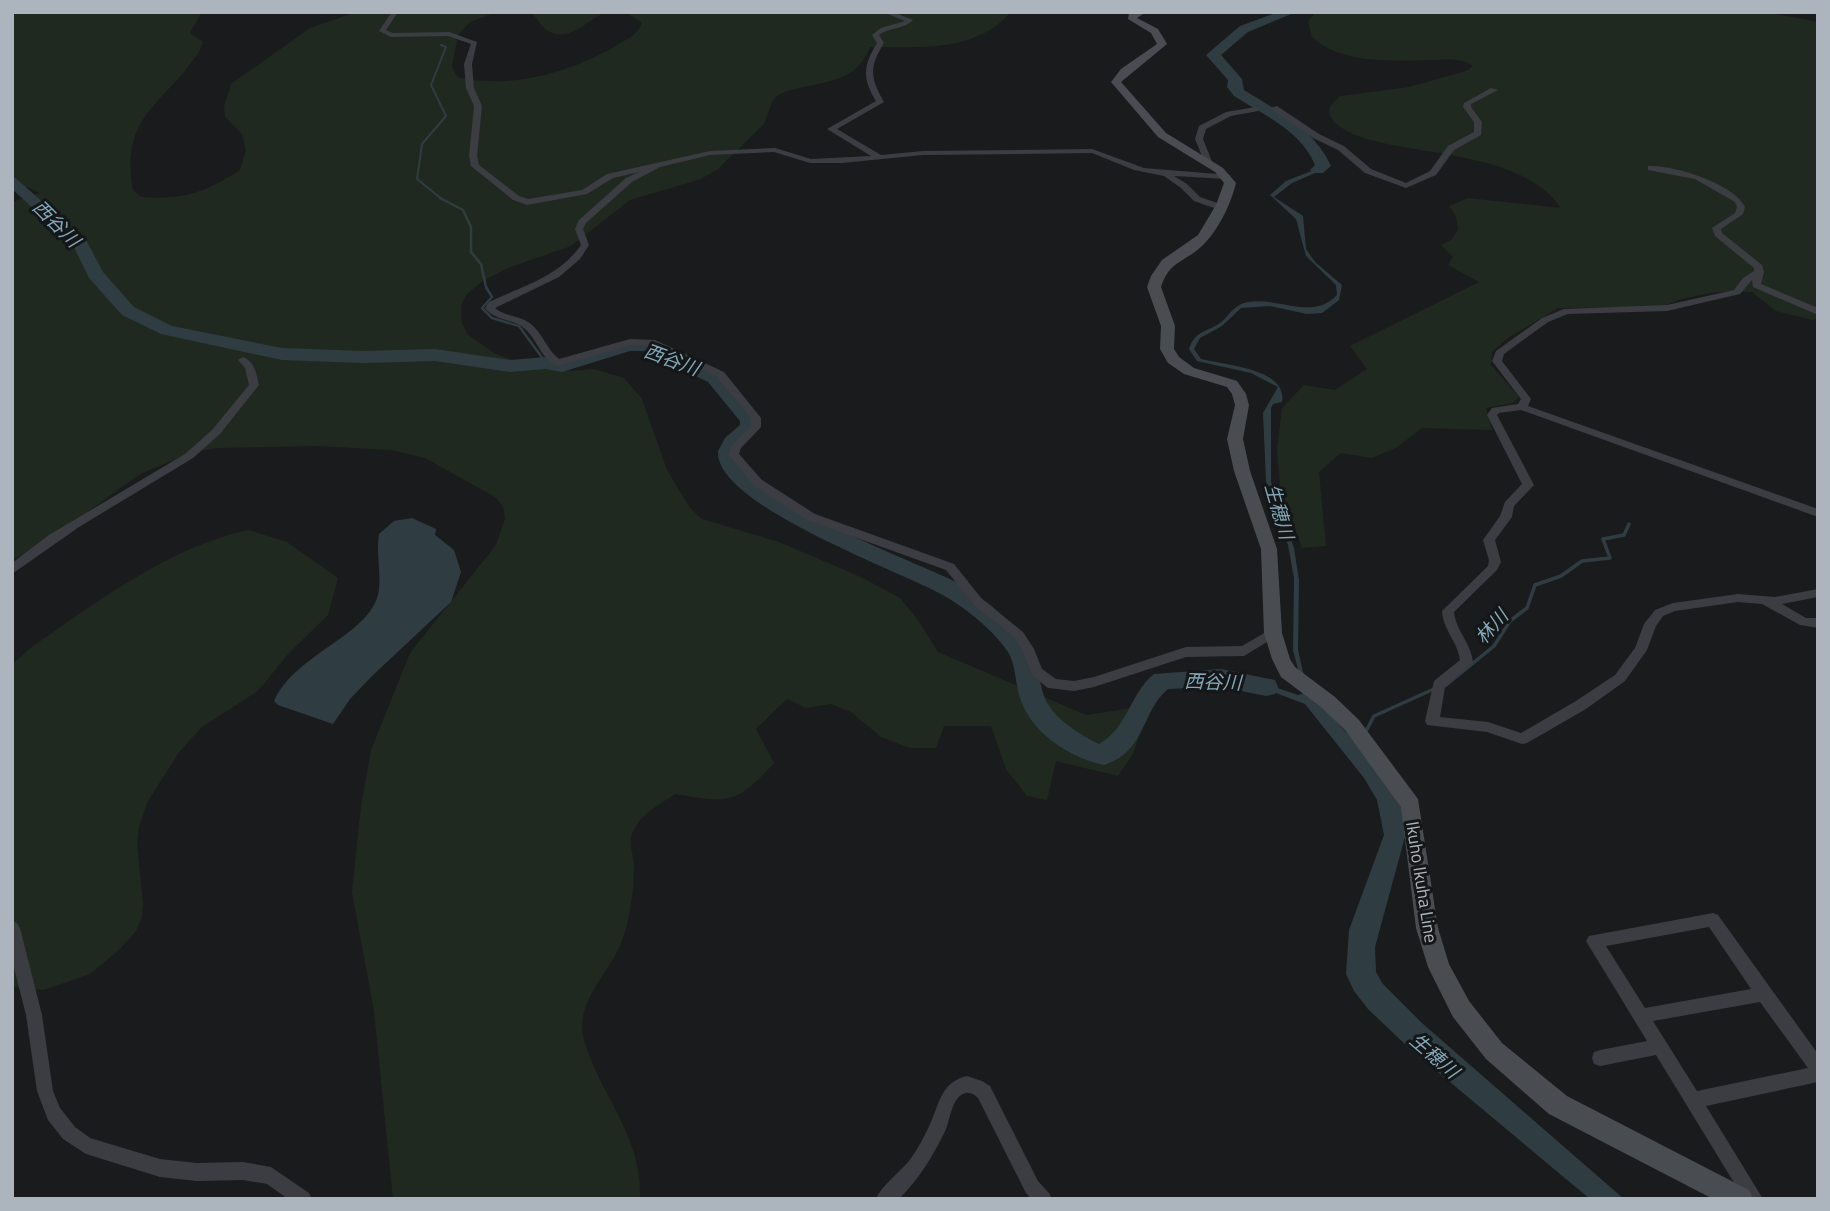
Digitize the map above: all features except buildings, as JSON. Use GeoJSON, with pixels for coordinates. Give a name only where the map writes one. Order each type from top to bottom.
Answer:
{"type":"FeatureCollection","features":[{"type":"Feature","properties":{"kind":"main road"},"geometry":{"type":"LineString","coordinates":[[1142,12],[1132,15],[1133,19],[1155,31],[1161,44],[1154,54],[1120,75],[1116,82],[1162,135],[1227,177]]}},
{"type":"Feature","properties":{"kind":"main road","name":"Ikuho Ikuha Line"},"geometry":{"type":"LineString","coordinates":[[1227,177],[1229,190],[1202,240],[1163,265],[1155,291],[1166,319],[1167,349],[1172,360],[1189,371],[1232,384],[1239,394],[1241,405],[1236,439],[1242,471],[1269,549],[1273,633],[1283,664],[1362,738],[1411,805],[1422,903],[1432,947],[1448,989],[1479,1035],[1511,1067],[1564,1109],[1740,1199]]}},
{"type":"Feature","properties":{"kind":"street"},"geometry":{"type":"LineString","coordinates":[[395,12],[382,31],[391,35],[449,34],[474,43],[468,64],[470,88],[478,106],[473,156],[475,166],[521,201],[536,202],[576,195],[594,188],[610,176],[702,154],[768,150],[810,160],[859,161],[879,157],[1092,152],[1112,156],[1134,168],[1167,175],[1227,177]]}},
{"type":"Feature","properties":{"kind":"street"},"geometry":{"type":"LineString","coordinates":[[879,157],[831,129],[880,102],[869,83],[872,57],[881,46],[875,35],[881,29],[907,24],[910,20],[886,12]]}},
{"type":"Feature","properties":{"kind":"street"},"geometry":{"type":"LineString","coordinates":[[1275,108],[1316,136],[1342,148],[1368,171],[1406,186],[1433,173],[1451,148],[1475,137],[1478,133],[1478,122],[1467,107],[1468,103],[1494,90]]}},
{"type":"Feature","properties":{"kind":"street"},"geometry":{"type":"LineString","coordinates":[[1209,164],[1199,139],[1202,128],[1230,114],[1255,109]]}},
{"type":"Feature","properties":{"kind":"street"},"geometry":{"type":"LineString","coordinates":[[657,166],[629,180],[582,222],[579,229],[585,245],[568,267],[548,280],[492,304],[490,308],[494,314],[528,326],[550,358],[558,363],[645,340],[720,374],[756,418],[756,427],[736,447],[733,454],[758,484],[811,517],[950,567],[978,602],[1019,635],[1037,672],[1052,684],[1074,686],[1094,682],[1186,652],[1244,651],[1273,633]]}},
{"type":"Feature","properties":{"kind":"street"},"geometry":{"type":"LineString","coordinates":[[1651,167],[1698,177],[1738,201],[1741,207],[1739,215],[1716,231],[1756,263],[1759,272],[1755,281],[1760,288],[1818,312]]}},
{"type":"Feature","properties":{"kind":"street"},"geometry":{"type":"LineString","coordinates":[[1167,175],[1180,182],[1197,199],[1220,207]]}},
{"type":"Feature","properties":{"kind":"street"},"geometry":{"type":"LineString","coordinates":[[1522,407],[1526,399],[1502,370],[1497,357],[1515,339],[1545,320],[1574,310],[1667,308],[1737,292],[1746,280],[1759,272]]}},
{"type":"Feature","properties":{"kind":"street"},"geometry":{"type":"LineString","coordinates":[[12,570],[103,508],[191,455],[238,407],[254,385],[250,367],[243,360]]}},
{"type":"Feature","properties":{"kind":"street"},"geometry":{"type":"LineString","coordinates":[[1818,513],[1522,407],[1496,410],[1492,415],[1528,488],[1509,505],[1506,517],[1489,540],[1495,562],[1492,569],[1462,594],[1448,611],[1449,626],[1466,649],[1467,662],[1439,688],[1433,721],[1488,726],[1522,739],[1581,705],[1620,678],[1641,650],[1650,624],[1659,613],[1673,607],[1738,598],[1765,601],[1818,593]]}},
{"type":"Feature","properties":{"kind":"street"},"geometry":{"type":"LineString","coordinates":[[1765,601],[1804,622],[1818,622]]}},
{"type":"Feature","properties":{"kind":"street"},"geometry":{"type":"LineString","coordinates":[[1754,1199],[1594,941],[1713,920],[1818,1068]]}},
{"type":"Feature","properties":{"kind":"street"},"geometry":{"type":"LineString","coordinates":[[12,928],[34,1015],[45,1091],[54,1114],[69,1133],[86,1145],[160,1168],[197,1172],[243,1171],[271,1176],[303,1199]]}},
{"type":"Feature","properties":{"kind":"street"},"geometry":{"type":"LineString","coordinates":[[1641,1016],[1765,994]]}},
{"type":"Feature","properties":{"kind":"street"},"geometry":{"type":"LineString","coordinates":[[1600,1058],[1660,1046]]}},
{"type":"Feature","properties":{"kind":"street"},"geometry":{"type":"LineString","coordinates":[[1694,1100],[1818,1074]]}},
{"type":"Feature","properties":{"kind":"street"},"geometry":{"type":"LineString","coordinates":[[885,1199],[909,1176],[923,1157],[949,1095],[958,1087],[967,1084],[978,1086],[984,1092],[1032,1187],[1043,1199]]}},
{"type":"Feature","properties":{"kind":"shaded area"},"geometry":{"type":"Polygon","coordinates":[[[18,12],[202,12],[190,33],[203,42],[200,50],[149,111],[139,126],[133,144],[133,190],[141,197],[156,198],[193,193],[240,170],[246,150],[242,134],[225,117],[224,106],[231,84],[310,28],[356,12],[496,12],[470,22],[458,35],[452,66],[457,77],[498,81],[541,76],[601,54],[630,38],[640,27],[642,23],[626,12],[1011,12],[981,35],[964,41],[927,47],[870,47],[854,70],[843,76],[778,95],[772,102],[764,124],[718,169],[701,179],[630,200],[571,246],[508,268],[481,282],[466,295],[461,307],[462,323],[467,334],[494,353],[517,362],[571,371],[594,369],[624,378],[642,399],[667,470],[690,508],[702,519],[779,542],[861,577],[900,598],[938,652],[1086,715],[1132,708],[1143,724],[1133,754],[1118,776],[1056,761],[1047,800],[1027,796],[1006,769],[991,726],[944,726],[936,748],[910,748],[881,737],[851,712],[831,704],[806,708],[787,699],[756,729],[774,763],[750,787],[730,798],[720,799],[675,794],[643,817],[631,838],[634,874],[626,928],[619,948],[587,1003],[582,1027],[591,1061],[628,1135],[639,1176],[640,1199],[393,1199],[374,1011],[352,892],[361,806],[371,750],[410,653],[496,545],[505,518],[503,506],[495,497],[425,458],[391,450],[318,446],[216,448],[191,453],[140,474],[54,536],[12,561],[12,202],[40,193],[27,187],[12,189],[12,15],[18,12]]]}},
{"type":"Feature","properties":{"kind":"shaded area"},"geometry":{"type":"Polygon","coordinates":[[[530,12],[606,12],[572,32],[558,34],[547,30],[530,12]]]}},
{"type":"Feature","properties":{"kind":"shaded area"},"geometry":{"type":"Polygon","coordinates":[[[1315,12],[1766,12],[1818,22],[1818,318],[1813,320],[1776,311],[1752,292],[1717,292],[1681,299],[1662,307],[1558,308],[1508,338],[1492,352],[1491,365],[1519,397],[1513,403],[1486,408],[1492,430],[1422,428],[1396,448],[1372,458],[1341,453],[1319,472],[1326,546],[1302,548],[1280,486],[1277,450],[1282,408],[1304,385],[1335,390],[1367,369],[1350,346],[1479,282],[1448,265],[1453,257],[1441,245],[1451,240],[1458,230],[1456,216],[1449,206],[1468,198],[1561,208],[1538,185],[1507,170],[1472,159],[1369,140],[1344,129],[1329,114],[1330,106],[1340,96],[1409,87],[1466,71],[1473,66],[1458,60],[1368,59],[1337,52],[1312,37],[1308,22],[1315,12]]]}},
{"type":"Feature","properties":{"kind":"shaded area"},"geometry":{"type":"Polygon","coordinates":[[[248,530],[287,542],[338,578],[328,615],[289,653],[258,691],[202,727],[180,751],[148,801],[139,826],[137,844],[143,904],[142,917],[136,931],[119,950],[90,974],[44,990],[12,987],[12,665],[29,649],[81,613],[161,563],[218,538],[248,530]]]}},
{"type":"Feature","properties":{"kind":"water","name":"生穂川"},"geometry":{"type":"Polygon","coordinates":[[[1313,144],[1321,152],[1324,169],[1292,183],[1274,197],[1303,216],[1306,249],[1315,262],[1342,285],[1339,300],[1322,313],[1307,314],[1270,306],[1241,308],[1222,326],[1200,338],[1194,349],[1201,359],[1238,366],[1265,375],[1275,382],[1281,391],[1282,402],[1273,404],[1271,408],[1271,482],[1294,548],[1299,580],[1298,650],[1303,672],[1312,695],[1368,756],[1403,808],[1406,833],[1375,947],[1376,972],[1382,983],[1423,1024],[1624,1199],[1590,1199],[1408,1047],[1368,1009],[1354,991],[1346,974],[1349,930],[1384,835],[1377,800],[1364,778],[1305,704],[1263,688],[1237,682],[1237,679],[1257,681],[1298,695],[1304,693],[1293,650],[1294,578],[1288,545],[1266,481],[1263,413],[1278,387],[1251,373],[1197,361],[1189,349],[1197,336],[1248,302],[1306,307],[1328,303],[1337,295],[1336,285],[1306,256],[1296,219],[1270,195],[1286,181],[1319,168],[1321,164],[1312,149],[1313,144]]]}},
{"type":"Feature","properties":{"kind":"water"},"geometry":{"type":"Polygon","coordinates":[[[412,518],[436,529],[435,535],[454,550],[461,572],[451,602],[372,676],[350,699],[333,724],[278,705],[274,701],[299,669],[364,619],[374,605],[379,589],[379,534],[394,521],[412,518]]]}},
{"type":"Feature","properties":{"kind":"waterway","name":"生穂川"},"geometry":{"type":"LineString","coordinates":[[1290,12],[1244,29],[1213,55],[1235,79],[1234,87],[1239,93],[1288,124],[1310,143],[1323,166],[1318,170]]}},
{"type":"Feature","properties":{"kind":"waterway"},"geometry":{"type":"LineString","coordinates":[[441,45],[446,47],[431,85],[446,116],[422,144],[417,179],[441,199]]}},
{"type":"Feature","properties":{"kind":"waterway","name":"西谷川"},"geometry":{"type":"LineString","coordinates":[[12,180],[80,243],[95,274],[128,311],[167,330],[282,354],[363,357],[435,355],[510,366],[546,363],[562,366],[629,346],[648,345],[700,368],[715,378],[750,420],[750,427],[729,447],[727,455],[735,473],[756,492],[788,511],[824,531],[950,589],[977,609],[998,627],[1020,652],[1038,711],[1064,736],[1086,749],[1104,755],[1116,746],[1133,727],[1146,697],[1163,680],[1221,678],[1266,687]]}},
{"type":"Feature","properties":{"kind":"waterway"},"geometry":{"type":"LineString","coordinates":[[441,199],[463,210],[471,227],[471,252],[481,264],[486,287],[492,297],[482,308],[492,318],[519,326],[546,363]]}},
{"type":"Feature","properties":{"kind":"waterway","name":"林川"},"geometry":{"type":"LineString","coordinates":[[1445,686],[1494,646],[1510,621],[1527,608],[1535,585],[1561,576],[1582,561],[1610,558],[1603,539],[1624,535],[1629,524]]}},
{"type":"Feature","properties":{"kind":"waterway","name":"林川"},"geometry":{"type":"LineString","coordinates":[[1365,733],[1374,716],[1434,689]]}}]}
